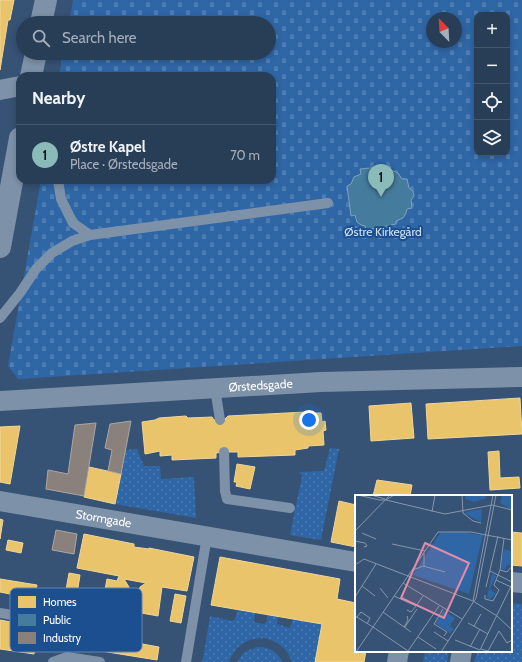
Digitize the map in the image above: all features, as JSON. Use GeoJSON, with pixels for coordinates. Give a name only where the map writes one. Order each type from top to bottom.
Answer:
{"type":"FeatureCollection","features":[{"type":"Feature","properties":{"kind":"street"},"geometry":{"type":"LineString","coordinates":[[43,16],[46,0]]}},
{"type":"Feature","properties":{"kind":"street"},"geometry":{"type":"LineString","coordinates":[[32,72],[34,60]]}},
{"type":"Feature","properties":{"kind":"street"},"geometry":{"type":"LineString","coordinates":[[0,90],[16,87]]}},
{"type":"Feature","properties":{"kind":"street"},"geometry":{"type":"LineString","coordinates":[[0,247],[16,160]]}},
{"type":"Feature","properties":{"kind":"street","name":"Ørstedsgade"},"geometry":{"type":"LineString","coordinates":[[0,401],[321,382],[522,377]]}},
{"type":"Feature","properties":{"kind":"street","name":"Stormgade"},"geometry":{"type":"LineString","coordinates":[[0,501],[355,562]]}},
{"type":"Feature","properties":{"kind":"street"},"geometry":{"type":"LineString","coordinates":[[512,582],[522,583]]}},
{"type":"Feature","properties":{"kind":"street"},"geometry":{"type":"LineString","coordinates":[[397,662],[399,652]]}},
{"type":"Feature","properties":{"kind":"street"},"geometry":{"type":"LineString","coordinates":[[460,662],[462,652]]}},
{"type":"Feature","properties":{"kind":"lane"},"geometry":{"type":"LineString","coordinates":[[59,184],[61,199],[73,223],[90,235]]}},
{"type":"Feature","properties":{"kind":"lane"},"geometry":{"type":"LineString","coordinates":[[0,318],[20,293],[36,269],[52,253],[72,241],[90,235],[328,203]]}},
{"type":"Feature","properties":{"kind":"lane"},"geometry":{"type":"LineString","coordinates":[[215,388],[220,420]]}},
{"type":"Feature","properties":{"kind":"lane"},"geometry":{"type":"LineString","coordinates":[[224,452],[225,490],[227,499],[290,508]]}},
{"type":"Feature","properties":{"kind":"lane"},"geometry":{"type":"LineString","coordinates":[[186,662],[207,536]]}},
{"type":"Feature","properties":{"kind":"lane"},"geometry":{"type":"LineString","coordinates":[[0,613],[10,615]]}},
{"type":"Feature","properties":{"kind":"lane"},"geometry":{"type":"LineString","coordinates":[[53,662],[67,657],[100,662]]}},
{"type":"Feature","properties":{"kind":"green space","name":"Østre Kirkegård"},"geometry":{"type":"Polygon","coordinates":[[[73,0],[522,0],[522,346],[18,379],[8,366],[40,184],[276,184],[276,72],[60,72],[62,60],[276,60],[276,16],[70,16],[73,0]]]}},
{"type":"Feature","properties":{"kind":"green space"},"geometry":{"type":"Polygon","coordinates":[[[330,448],[339,449],[321,540],[290,535],[302,476],[299,472],[324,471],[330,448]]]}},
{"type":"Feature","properties":{"kind":"green space"},"geometry":{"type":"Polygon","coordinates":[[[137,449],[144,466],[160,466],[161,479],[194,477],[196,518],[115,504],[126,450],[137,449]]]}},
{"type":"Feature","properties":{"kind":"green space"},"geometry":{"type":"Polygon","coordinates":[[[512,603],[522,604],[522,662],[474,662],[477,652],[512,652],[512,603]]]}},
{"type":"Feature","properties":{"kind":"green space"},"geometry":{"type":"Polygon","coordinates":[[[238,609],[255,612],[254,622],[264,624],[267,621],[267,614],[278,616],[277,624],[290,628],[293,619],[322,624],[315,662],[292,662],[287,652],[279,644],[260,638],[242,644],[234,652],[229,662],[201,662],[203,659],[210,616],[232,621],[235,619],[238,609]]]}},
{"type":"Feature","properties":{"kind":"green space"},"geometry":{"type":"Polygon","coordinates":[[[257,647],[272,650],[283,662],[237,662],[244,652],[257,647]]]}},
{"type":"Feature","properties":{"kind":"green space"},"geometry":{"type":"Polygon","coordinates":[[[425,652],[449,652],[447,662],[423,662],[425,652]]]}},
{"type":"Feature","properties":{"kind":"building: Homes"},"geometry":{"type":"Polygon","coordinates":[[[0,0],[14,0],[10,20],[8,20],[0,70],[0,0]]]}},
{"type":"Feature","properties":{"kind":"building: Homes"},"geometry":{"type":"Polygon","coordinates":[[[520,398],[522,434],[428,439],[426,404],[520,398]]]}},
{"type":"Feature","properties":{"kind":"building: Homes"},"geometry":{"type":"Polygon","coordinates":[[[411,403],[414,438],[371,441],[369,406],[411,403]]]}},
{"type":"Feature","properties":{"kind":"building: Homes"},"geometry":{"type":"Polygon","coordinates":[[[306,412],[321,413],[322,422],[325,421],[326,430],[323,431],[324,445],[308,446],[308,448],[295,450],[295,455],[238,457],[238,452],[224,452],[216,453],[216,458],[172,460],[172,455],[160,456],[160,451],[145,454],[142,422],[159,418],[186,416],[188,418],[212,417],[214,420],[220,420],[225,419],[228,416],[306,412]]]}},
{"type":"Feature","properties":{"kind":"building: Homes"},"geometry":{"type":"Polygon","coordinates":[[[20,426],[10,484],[0,482],[0,427],[20,426]]]}},
{"type":"Feature","properties":{"kind":"building: Homes"},"geometry":{"type":"Polygon","coordinates":[[[499,451],[500,478],[519,477],[520,488],[490,490],[488,452],[499,451]]]}},
{"type":"Feature","properties":{"kind":"building: Homes"},"geometry":{"type":"Polygon","coordinates":[[[237,464],[255,467],[250,489],[236,486],[237,482],[234,482],[237,464]]]}},
{"type":"Feature","properties":{"kind":"building: Homes"},"geometry":{"type":"Polygon","coordinates":[[[89,467],[121,474],[115,504],[84,497],[89,467]]]}},
{"type":"Feature","properties":{"kind":"building: Homes"},"geometry":{"type":"Polygon","coordinates":[[[377,480],[412,485],[410,495],[373,495],[377,480]]]}},
{"type":"Feature","properties":{"kind":"building: Homes"},"geometry":{"type":"Polygon","coordinates":[[[339,501],[355,505],[355,547],[331,542],[339,501]]]}},
{"type":"Feature","properties":{"kind":"building: Homes"},"geometry":{"type":"Polygon","coordinates":[[[0,519],[3,520],[0,539],[0,519]]]}},
{"type":"Feature","properties":{"kind":"building: Homes"},"geometry":{"type":"Polygon","coordinates":[[[512,532],[522,533],[522,566],[512,565],[512,532]]]}},
{"type":"Feature","properties":{"kind":"building: Homes"},"geometry":{"type":"Polygon","coordinates":[[[84,534],[134,544],[134,547],[149,548],[194,557],[187,591],[162,587],[158,616],[142,613],[142,588],[140,588],[146,583],[124,579],[129,588],[105,588],[107,579],[117,581],[119,576],[77,568],[84,534]]]}},
{"type":"Feature","properties":{"kind":"building: Homes"},"geometry":{"type":"Polygon","coordinates":[[[8,540],[23,543],[21,553],[6,550],[8,540]]]}},
{"type":"Feature","properties":{"kind":"building: Homes"},"geometry":{"type":"Polygon","coordinates":[[[220,557],[340,579],[337,599],[355,603],[355,652],[366,652],[364,662],[315,662],[322,624],[211,605],[220,557]]]}},
{"type":"Feature","properties":{"kind":"building: Homes"},"geometry":{"type":"Polygon","coordinates":[[[69,573],[80,575],[78,588],[66,588],[69,573]]]}},
{"type":"Feature","properties":{"kind":"building: Homes"},"geometry":{"type":"Polygon","coordinates":[[[0,579],[37,585],[37,588],[10,588],[10,594],[0,592],[0,579]]]}},
{"type":"Feature","properties":{"kind":"building: Homes"},"geometry":{"type":"Polygon","coordinates":[[[175,594],[186,596],[181,623],[170,621],[175,594]]]}},
{"type":"Feature","properties":{"kind":"building: Homes"},"geometry":{"type":"Polygon","coordinates":[[[0,620],[10,622],[10,650],[0,649],[0,620]]]}},
{"type":"Feature","properties":{"kind":"building: Homes"},"geometry":{"type":"Polygon","coordinates":[[[142,644],[159,647],[157,660],[107,652],[142,652],[142,644]]]}},
{"type":"Feature","properties":{"kind":"building: Homes"},"geometry":{"type":"Polygon","coordinates":[[[20,652],[34,652],[34,654],[20,652]]]}},
{"type":"Feature","properties":{"kind":"building: Public"},"geometry":{"type":"Polygon","coordinates":[[[390,166],[391,170],[398,173],[402,179],[407,179],[409,188],[413,191],[414,196],[411,200],[412,208],[407,209],[403,218],[396,221],[396,224],[366,230],[365,226],[357,222],[355,215],[351,216],[347,186],[351,184],[354,177],[361,174],[360,169],[390,166]]]}},
{"type":"Feature","properties":{"kind":"building: Industry"},"geometry":{"type":"Polygon","coordinates":[[[131,421],[121,474],[108,471],[112,450],[105,448],[110,424],[131,421]]]}},
{"type":"Feature","properties":{"kind":"building: Industry"},"geometry":{"type":"Polygon","coordinates":[[[96,423],[84,496],[46,489],[48,470],[68,474],[75,425],[96,423]]]}},
{"type":"Feature","properties":{"kind":"building: Industry"},"geometry":{"type":"Polygon","coordinates":[[[56,530],[77,534],[74,554],[52,550],[56,530]]]}},
{"type":"Feature","properties":{"kind":"place","name":"Østre Kapel"},"geometry":{"type":"Point","coordinates":[381,197]}}]}
